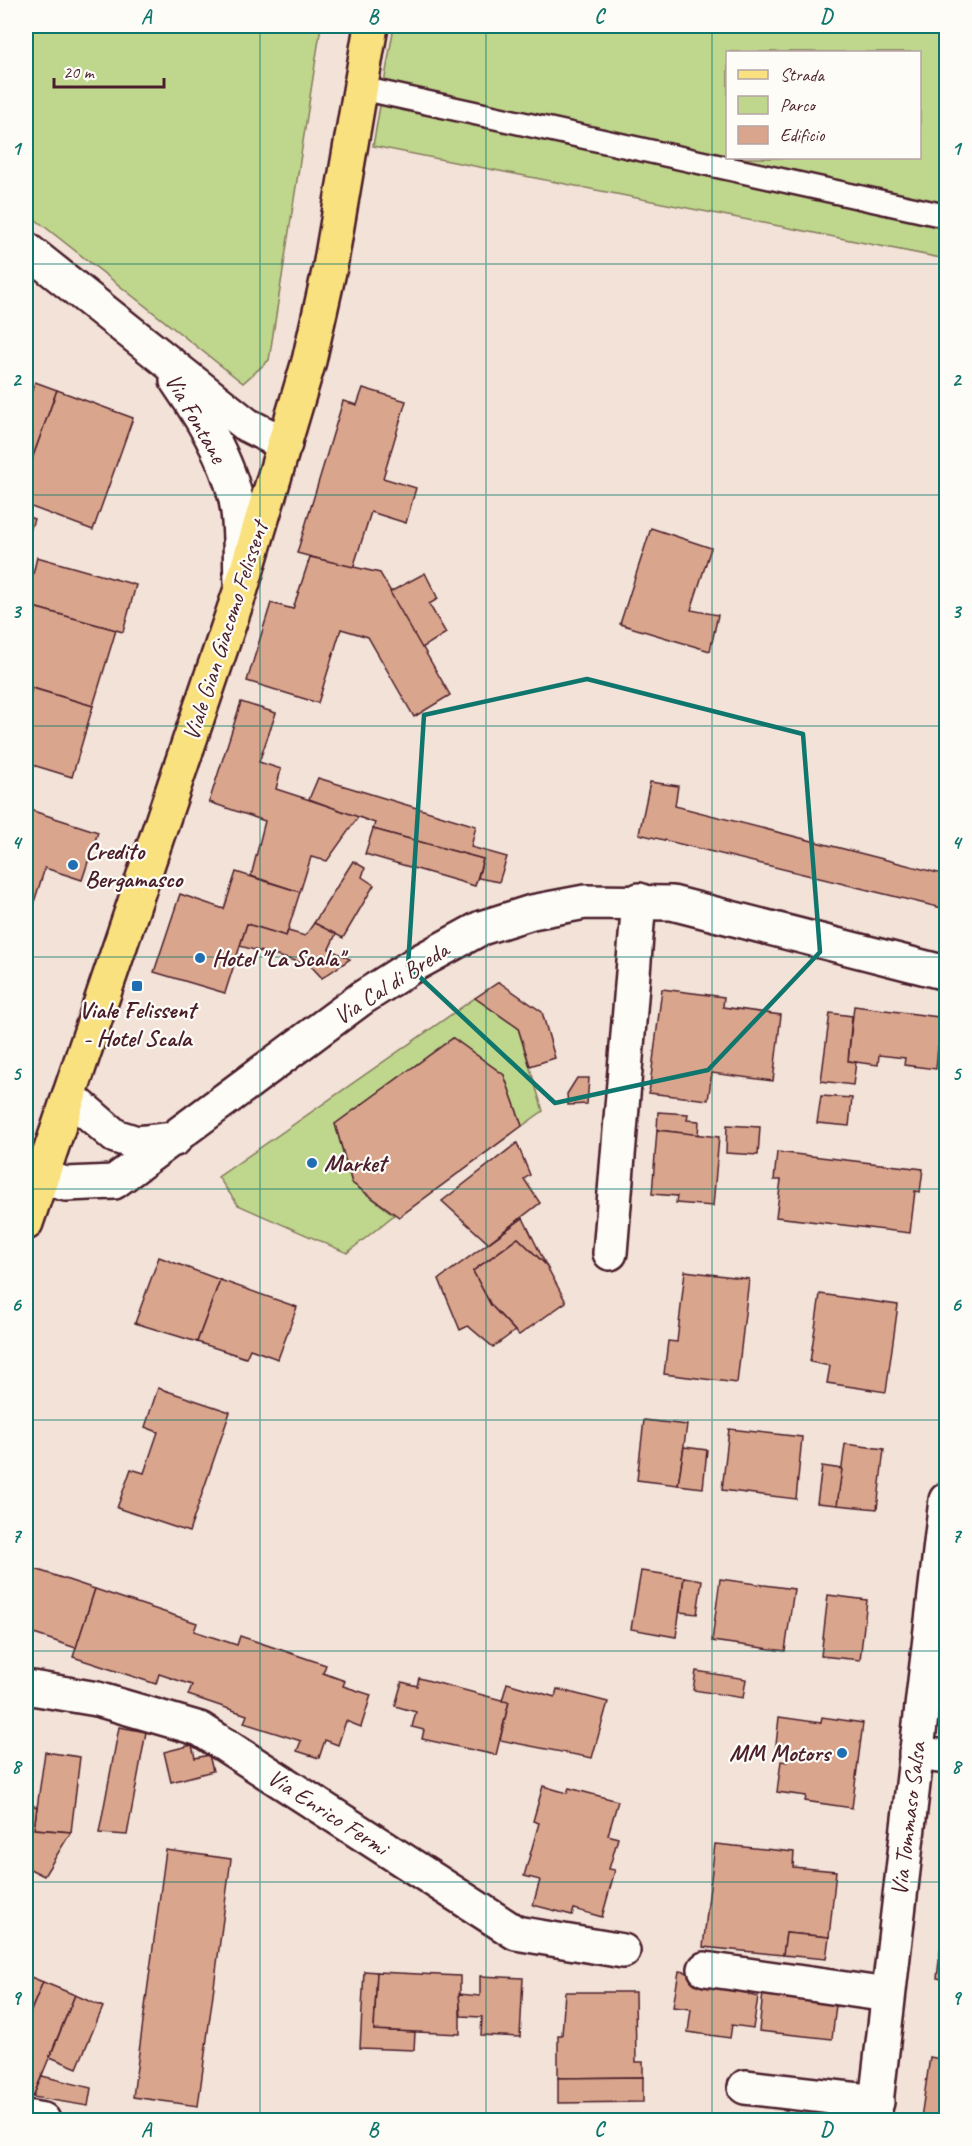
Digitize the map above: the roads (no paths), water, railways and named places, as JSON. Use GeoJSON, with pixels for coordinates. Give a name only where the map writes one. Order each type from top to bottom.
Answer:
{"type":"FeatureCollection","features":[{"type":"Feature","properties":{"kind":"main road","name":"Viale Gian Giacomo Felissent"},"geometry":{"type":"LineString","coordinates":[[26,1222],[33,1174],[69,1096],[241,589],[285,444],[321,314],[371,26]]}},
{"type":"Feature","properties":{"kind":"street"},"geometry":{"type":"LineString","coordinates":[[26,249],[247,425],[285,444]]}},
{"type":"Feature","properties":{"kind":"street","name":"Via Fontane"},"geometry":{"type":"LineString","coordinates":[[159,355],[198,412],[228,477],[238,510],[241,589]]}},
{"type":"Feature","properties":{"kind":"street"},"geometry":{"type":"LineString","coordinates":[[610,1253],[639,900]]}},
{"type":"Feature","properties":{"kind":"street","name":"Via Cal di Breda"},"geometry":{"type":"LineString","coordinates":[[33,1174],[66,1184],[114,1182],[175,1139],[362,998],[417,963],[481,928],[532,912],[585,903],[639,900],[683,905],[946,973]]}},
{"type":"Feature","properties":{"kind":"street"},"geometry":{"type":"LineString","coordinates":[[69,1096],[114,1136],[137,1143],[175,1139]]}},
{"type":"Feature","properties":{"kind":"street","name":"Via Tommaso Salsa"},"geometry":{"type":"LineString","coordinates":[[745,2087],[875,2111],[888,1995],[931,1755],[946,1500]]}},
{"type":"Feature","properties":{"kind":"street","name":"Via Enrico Fermi"},"geometry":{"type":"LineString","coordinates":[[26,1687],[98,1699],[201,1729],[516,1933],[623,1951]]}},
{"type":"Feature","properties":{"kind":"street"},"geometry":{"type":"LineString","coordinates":[[705,1970],[888,1995]]}},
{"type":"Feature","properties":{"kind":"street"},"geometry":{"type":"LineString","coordinates":[[26,2117],[43,2121]]}},
{"type":"Feature","properties":{"kind":"lane"},"geometry":{"type":"LineString","coordinates":[[360,88],[946,216]]}},
{"type":"Feature","properties":{"kind":"place","name":"Credito Bergamasco"},"geometry":{"type":"Point","coordinates":[73,865]}},
{"type":"Feature","properties":{"kind":"place","name":"Hotel \"La Scala\""},"geometry":{"type":"Point","coordinates":[200,958]}},
{"type":"Feature","properties":{"kind":"place","name":"Viale Felissent - Hotel Scala"},"geometry":{"type":"Point","coordinates":[137,986]}},
{"type":"Feature","properties":{"kind":"place","name":"Market"},"geometry":{"type":"Point","coordinates":[312,1163]}},
{"type":"Feature","properties":{"kind":"place","name":"MM Motors"},"geometry":{"type":"Point","coordinates":[842,1753]}}]}
